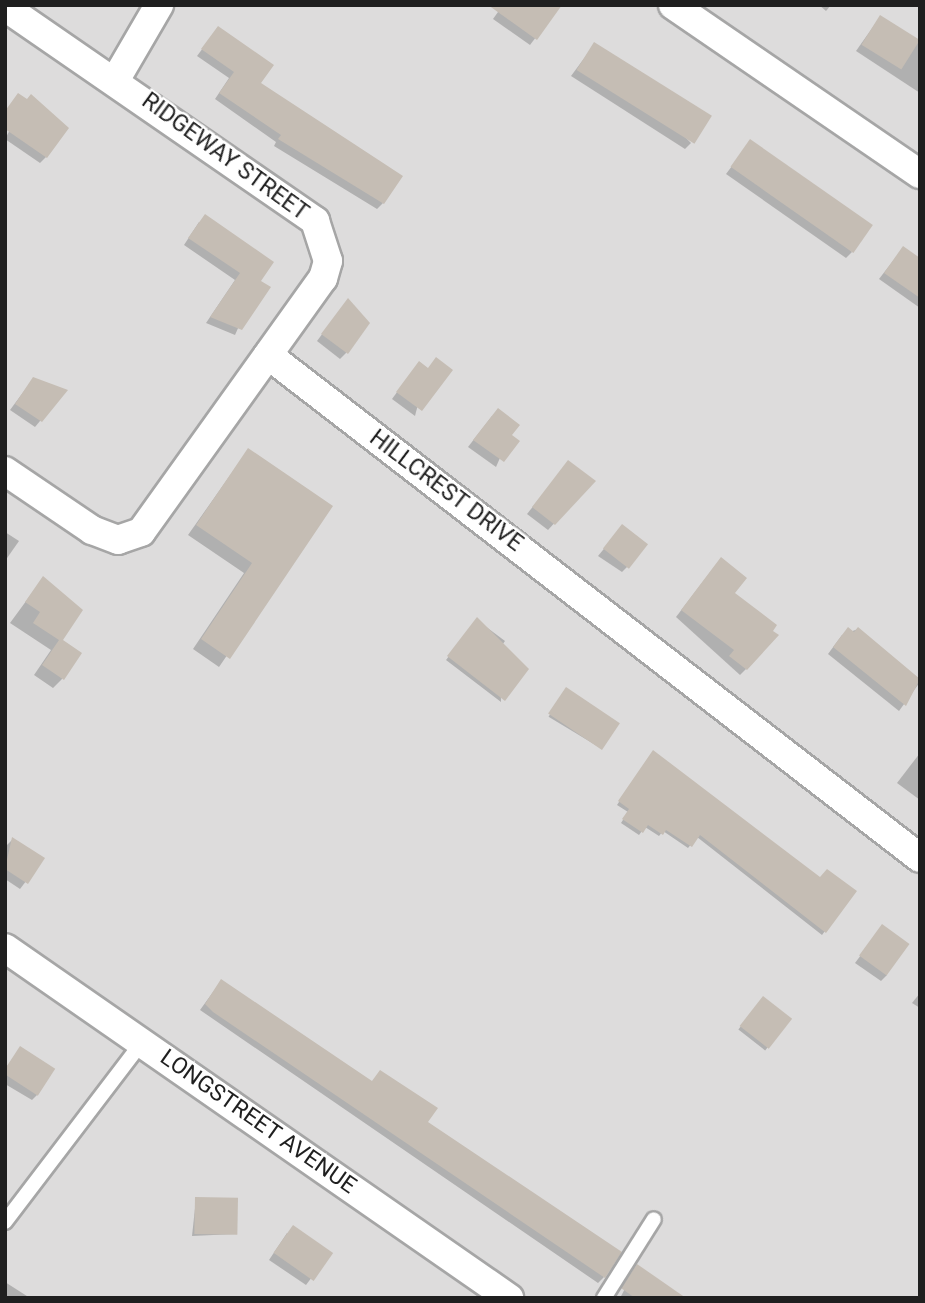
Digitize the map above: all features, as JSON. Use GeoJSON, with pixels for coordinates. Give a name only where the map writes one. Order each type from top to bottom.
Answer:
{"type":"FeatureCollection","features":[{"type":"Feature","properties":{"kind":"street"},"geometry":{"type":"LineString","coordinates":[[116,79],[159,5]]}},
{"type":"Feature","properties":{"kind":"street"},"geometry":{"type":"LineString","coordinates":[[673,5],[920,174]]}},
{"type":"Feature","properties":{"kind":"street","name":"RIDGEWAY STREET"},"geometry":{"type":"LineString","coordinates":[[5,7],[116,79],[320,227],[328,261],[323,278],[268,355]]}},
{"type":"Feature","properties":{"kind":"street"},"geometry":{"type":"LineString","coordinates":[[5,471],[92,530],[129,539],[146,527],[268,355]]}},
{"type":"Feature","properties":{"kind":"street","name":"HILLCREST DRIVE"},"geometry":{"type":"LineString","coordinates":[[268,355],[920,858]]}},
{"type":"Feature","properties":{"kind":"street","name":"LONGSTREET AVENUE"},"geometry":{"type":"LineString","coordinates":[[5,948],[509,1298]]}},
{"type":"Feature","properties":{"kind":"lane"},"geometry":{"type":"LineString","coordinates":[[5,1222],[142,1042]]}},
{"type":"Feature","properties":{"kind":"lane"},"geometry":{"type":"LineString","coordinates":[[604,1298],[654,1219]]}},
{"type":"Feature","properties":{"kind":"shaded area"},"geometry":{"type":"Polygon","coordinates":[[[5,5],[920,5],[920,1298],[5,1298],[5,5]]]}},
{"type":"Feature","properties":{"kind":"building"},"geometry":{"type":"Polygon","coordinates":[[[488,5],[562,5],[537,40],[488,5]]]}},
{"type":"Feature","properties":{"kind":"building"},"geometry":{"type":"Polygon","coordinates":[[[880,15],[920,40],[901,70],[861,45],[880,15]]]}},
{"type":"Feature","properties":{"kind":"building"},"geometry":{"type":"Polygon","coordinates":[[[218,26],[274,65],[261,83],[403,176],[384,204],[278,139],[281,135],[219,93],[234,72],[201,49],[218,26]]]}},
{"type":"Feature","properties":{"kind":"building"},"geometry":{"type":"Polygon","coordinates":[[[594,42],[712,116],[694,144],[577,70],[594,42]]]}},
{"type":"Feature","properties":{"kind":"building"},"geometry":{"type":"Polygon","coordinates":[[[18,93],[27,99],[31,94],[69,128],[47,158],[5,129],[5,111],[18,93]]]}},
{"type":"Feature","properties":{"kind":"building"},"geometry":{"type":"Polygon","coordinates":[[[750,139],[873,225],[853,253],[730,167],[750,139]]]}},
{"type":"Feature","properties":{"kind":"building"},"geometry":{"type":"Polygon","coordinates":[[[205,214],[274,262],[261,281],[271,287],[242,330],[210,317],[240,273],[188,238],[205,214]]]}},
{"type":"Feature","properties":{"kind":"building"},"geometry":{"type":"Polygon","coordinates":[[[903,246],[920,258],[920,298],[884,273],[903,246]]]}},
{"type":"Feature","properties":{"kind":"building"},"geometry":{"type":"Polygon","coordinates":[[[348,298],[370,323],[348,354],[321,334],[348,298]]]}},
{"type":"Feature","properties":{"kind":"building"},"geometry":{"type":"Polygon","coordinates":[[[436,357],[453,370],[422,411],[396,392],[419,361],[428,368],[436,357]]]}},
{"type":"Feature","properties":{"kind":"building"},"geometry":{"type":"Polygon","coordinates":[[[33,377],[68,390],[42,422],[15,404],[33,377]]]}},
{"type":"Feature","properties":{"kind":"building"},"geometry":{"type":"Polygon","coordinates":[[[498,408],[520,425],[512,435],[520,441],[504,462],[473,440],[498,408]]]}},
{"type":"Feature","properties":{"kind":"building"},"geometry":{"type":"Polygon","coordinates":[[[248,448],[333,506],[230,659],[201,639],[252,563],[196,525],[248,448]]]}},
{"type":"Feature","properties":{"kind":"building"},"geometry":{"type":"Polygon","coordinates":[[[568,460],[596,481],[555,525],[532,507],[568,460]]]}},
{"type":"Feature","properties":{"kind":"building"},"geometry":{"type":"Polygon","coordinates":[[[622,524],[648,544],[629,569],[603,548],[622,524]]]}},
{"type":"Feature","properties":{"kind":"building"},"geometry":{"type":"Polygon","coordinates":[[[721,557],[747,578],[735,593],[777,625],[773,631],[779,635],[747,670],[729,656],[734,650],[681,610],[721,557]]]}},
{"type":"Feature","properties":{"kind":"building"},"geometry":{"type":"Polygon","coordinates":[[[43,576],[83,610],[63,640],[82,653],[64,680],[42,665],[59,640],[33,623],[40,612],[25,602],[43,576]]]}},
{"type":"Feature","properties":{"kind":"building"},"geometry":{"type":"Polygon","coordinates":[[[477,617],[529,669],[505,701],[447,656],[477,617]]]}},
{"type":"Feature","properties":{"kind":"building"},"geometry":{"type":"Polygon","coordinates":[[[848,627],[854,632],[858,627],[920,679],[906,706],[833,647],[848,627]]]}},
{"type":"Feature","properties":{"kind":"building"},"geometry":{"type":"Polygon","coordinates":[[[566,687],[620,723],[602,750],[548,714],[566,687]]]}},
{"type":"Feature","properties":{"kind":"building"},"geometry":{"type":"Polygon","coordinates":[[[653,750],[820,877],[827,869],[857,891],[826,933],[700,835],[692,847],[666,830],[663,835],[648,825],[643,833],[622,819],[629,809],[618,801],[653,750]]]}},
{"type":"Feature","properties":{"kind":"building"},"geometry":{"type":"Polygon","coordinates":[[[12,837],[45,858],[28,884],[5,869],[12,837]]]}},
{"type":"Feature","properties":{"kind":"building"},"geometry":{"type":"Polygon","coordinates":[[[882,924],[910,944],[887,976],[859,956],[882,924]]]}},
{"type":"Feature","properties":{"kind":"building"},"geometry":{"type":"Polygon","coordinates":[[[221,979],[372,1081],[380,1070],[438,1108],[428,1122],[622,1252],[605,1278],[213,1012],[205,1004],[221,979]]]}},
{"type":"Feature","properties":{"kind":"building"},"geometry":{"type":"Polygon","coordinates":[[[763,996],[792,1019],[769,1049],[740,1026],[763,996]]]}},
{"type":"Feature","properties":{"kind":"building"},"geometry":{"type":"Polygon","coordinates":[[[20,1046],[55,1069],[38,1096],[5,1074],[5,1069],[20,1046]]]}},
{"type":"Feature","properties":{"kind":"building"},"geometry":{"type":"Polygon","coordinates":[[[195,1197],[238,1198],[237,1235],[194,1234],[195,1197]]]}},
{"type":"Feature","properties":{"kind":"building"},"geometry":{"type":"Polygon","coordinates":[[[293,1225],[333,1253],[314,1281],[273,1253],[293,1225]]]}},
{"type":"Feature","properties":{"kind":"building"},"geometry":{"type":"Polygon","coordinates":[[[637,1264],[686,1298],[635,1298],[621,1288],[637,1264]]]}}]}
